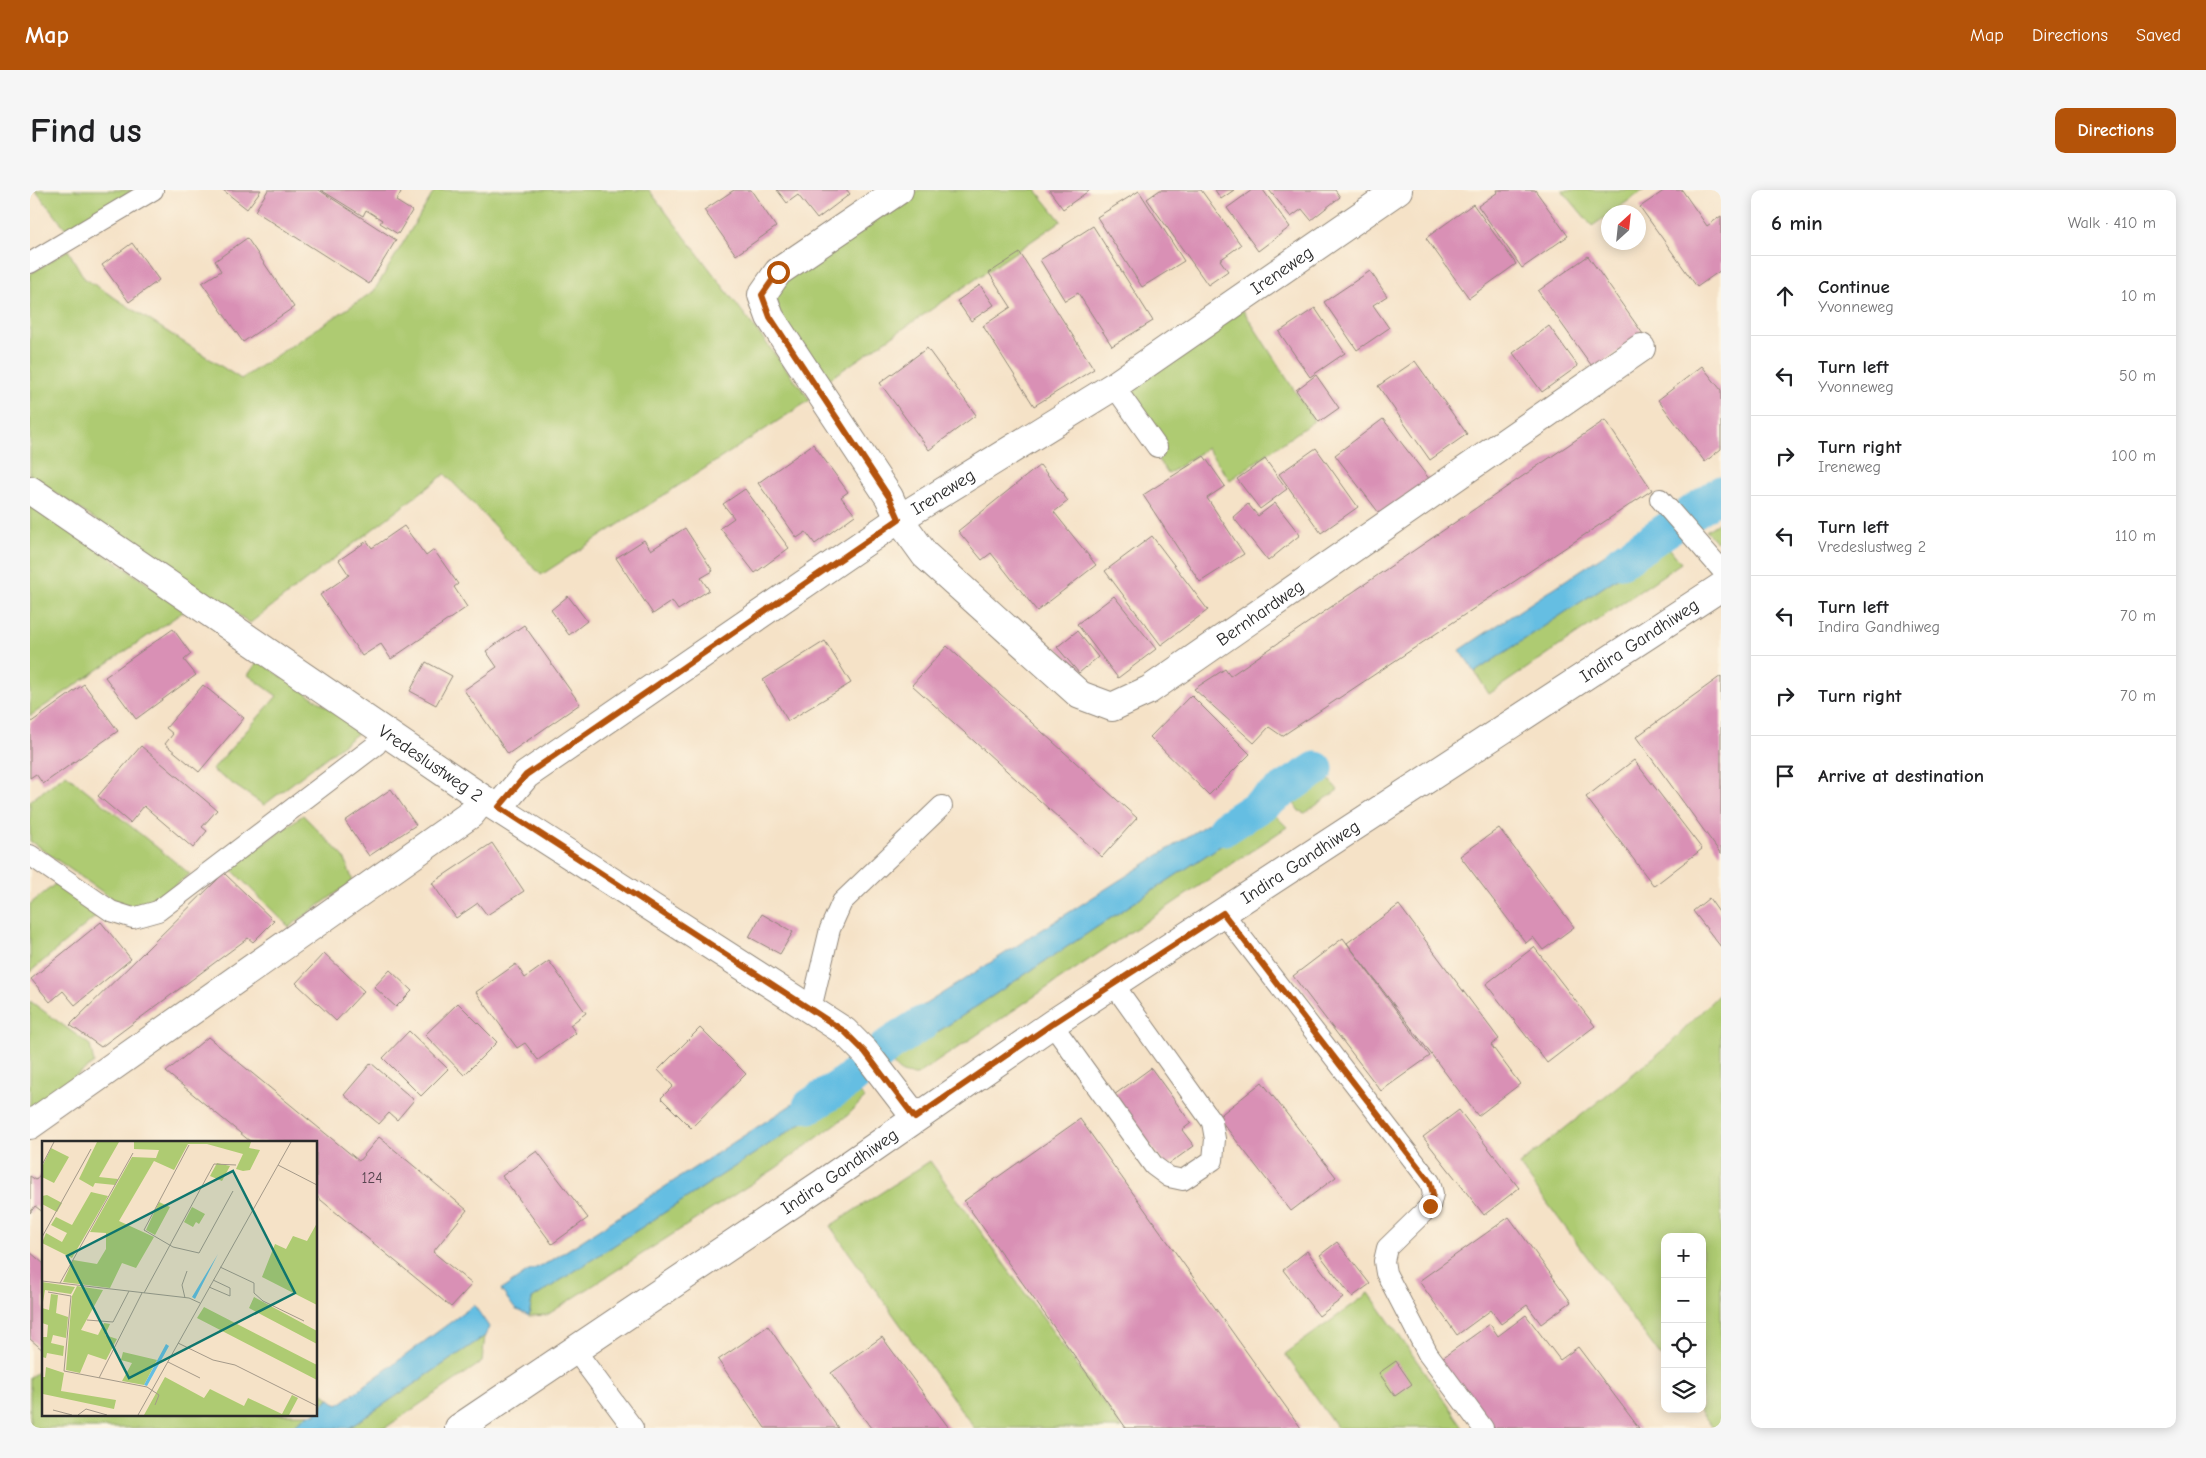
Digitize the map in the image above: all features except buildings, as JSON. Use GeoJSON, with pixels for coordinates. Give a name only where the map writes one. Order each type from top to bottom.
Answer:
{"type":"FeatureCollection","features":[{"type":"Feature","properties":{"kind":"street","name":"Bernhardweg"},"geometry":{"type":"LineString","coordinates":[[899,190],[778,272],[762,295],[770,317],[889,497],[899,519],[924,555],[1080,695],[1112,707],[1149,690],[1641,348]]}},
{"type":"Feature","properties":{"kind":"street","name":"Ireneweg"},"geometry":{"type":"LineString","coordinates":[[30,1124],[471,814],[491,803],[526,775],[899,519],[1114,386],[1398,190]]}},
{"type":"Feature","properties":{"kind":"street","name":"Vredeslustweg 2"},"geometry":{"type":"LineString","coordinates":[[30,490],[491,803],[844,1031],[865,1052],[915,1118]]}},
{"type":"Feature","properties":{"kind":"street","name":"Indira Gandhiweg"},"geometry":{"type":"LineString","coordinates":[[459,1428],[814,1189],[1052,1024],[1721,587]]}},
{"type":"Feature","properties":{"kind":"lane"},"geometry":{"type":"LineString","coordinates":[[30,263],[152,190]]}},
{"type":"Feature","properties":{"kind":"lane"},"geometry":{"type":"LineString","coordinates":[[1114,386],[1157,447]]}},
{"type":"Feature","properties":{"kind":"lane"},"geometry":{"type":"LineString","coordinates":[[1660,499],[1721,569]]}},
{"type":"Feature","properties":{"kind":"lane"},"geometry":{"type":"LineString","coordinates":[[30,855],[111,911],[133,918],[158,911],[376,745],[385,731]]}},
{"type":"Feature","properties":{"kind":"lane"},"geometry":{"type":"LineString","coordinates":[[811,1009],[830,929],[842,902],[942,806]]}},
{"type":"Feature","properties":{"kind":"lane"},"geometry":{"type":"LineString","coordinates":[[1223,913],[1430,1182],[1433,1194],[1430,1206],[1388,1248],[1384,1260],[1386,1273],[1428,1354],[1483,1428]]}},
{"type":"Feature","properties":{"kind":"lane"},"geometry":{"type":"LineString","coordinates":[[1052,1024],[1154,1166],[1169,1177],[1183,1180],[1212,1160],[1215,1139],[1212,1122],[1114,985]]}},
{"type":"Feature","properties":{"kind":"lane"},"geometry":{"type":"LineString","coordinates":[[574,1350],[633,1428]]}},
{"type":"Feature","properties":{"kind":"green space"},"geometry":{"type":"Polygon","coordinates":[[[35,190],[133,190],[67,230],[35,190]]]}},
{"type":"Feature","properties":{"kind":"green space"},"geometry":{"type":"Polygon","coordinates":[[[435,190],[649,190],[810,400],[541,575],[445,474],[250,623],[30,476],[30,274],[68,250],[84,278],[241,379],[374,291],[435,190]]]}},
{"type":"Feature","properties":{"kind":"green space"},"geometry":{"type":"Polygon","coordinates":[[[918,190],[1036,190],[1061,221],[825,382],[778,313],[776,288],[786,278],[918,190]]]}},
{"type":"Feature","properties":{"kind":"green space"},"geometry":{"type":"Polygon","coordinates":[[[1562,190],[1644,190],[1622,205],[1601,205],[1601,220],[1592,226],[1562,190]]]}},
{"type":"Feature","properties":{"kind":"green space"},"geometry":{"type":"Polygon","coordinates":[[[1243,310],[1314,421],[1230,480],[1207,448],[1168,474],[1115,397],[1243,310]]]}},
{"type":"Feature","properties":{"kind":"green space"},"geometry":{"type":"Polygon","coordinates":[[[30,503],[186,610],[30,716],[30,503]]]}},
{"type":"Feature","properties":{"kind":"green space"},"geometry":{"type":"Polygon","coordinates":[[[1721,521],[1721,538],[1716,542],[1706,531],[1721,521]]]}},
{"type":"Feature","properties":{"kind":"green space"},"geometry":{"type":"Polygon","coordinates":[[[1667,545],[1681,563],[1489,694],[1475,672],[1667,545]]]}},
{"type":"Feature","properties":{"kind":"green space"},"geometry":{"type":"Polygon","coordinates":[[[258,661],[362,730],[264,805],[212,770],[277,696],[248,675],[258,661]]]}},
{"type":"Feature","properties":{"kind":"green space"},"geometry":{"type":"Polygon","coordinates":[[[66,774],[190,874],[166,893],[150,902],[132,906],[121,905],[30,841],[30,801],[66,774]]]}},
{"type":"Feature","properties":{"kind":"green space"},"geometry":{"type":"Polygon","coordinates":[[[1325,775],[1338,790],[1305,813],[1299,811],[1292,800],[1325,775]]]}},
{"type":"Feature","properties":{"kind":"green space"},"geometry":{"type":"Polygon","coordinates":[[[1272,812],[1287,827],[917,1075],[902,1073],[894,1066],[892,1062],[1272,812]]]}},
{"type":"Feature","properties":{"kind":"green space"},"geometry":{"type":"Polygon","coordinates":[[[303,815],[344,857],[353,881],[289,927],[230,868],[303,815]]]}},
{"type":"Feature","properties":{"kind":"green space"},"geometry":{"type":"Polygon","coordinates":[[[59,881],[101,912],[30,972],[30,904],[59,881]]]}},
{"type":"Feature","properties":{"kind":"green space"},"geometry":{"type":"Polygon","coordinates":[[[1721,992],[1721,1428],[1713,1428],[1702,1413],[1706,1413],[1706,1233],[1661,1233],[1661,1357],[1519,1165],[1669,1045],[1721,992]]]}},
{"type":"Feature","properties":{"kind":"green space"},"geometry":{"type":"Polygon","coordinates":[[[30,1001],[90,1045],[94,1063],[30,1108],[30,1001]]]}},
{"type":"Feature","properties":{"kind":"green space"},"geometry":{"type":"Polygon","coordinates":[[[855,1088],[865,1098],[848,1115],[776,1168],[547,1315],[529,1316],[532,1299],[855,1088]]]}},
{"type":"Feature","properties":{"kind":"green space"},"geometry":{"type":"Polygon","coordinates":[[[930,1161],[1122,1428],[974,1428],[830,1226],[930,1161]]]}},
{"type":"Feature","properties":{"kind":"green space"},"geometry":{"type":"Polygon","coordinates":[[[1369,1293],[1464,1428],[1337,1428],[1285,1354],[1369,1293]]]}},
{"type":"Feature","properties":{"kind":"green space"},"geometry":{"type":"Polygon","coordinates":[[[485,1336],[482,1362],[385,1428],[349,1428],[485,1336]]]}},
{"type":"Feature","properties":{"kind":"green space"},"geometry":{"type":"Polygon","coordinates":[[[42,1369],[42,1416],[306,1416],[290,1428],[30,1428],[30,1377],[42,1369]]]}},
{"type":"Feature","properties":{"kind":"green space"},"geometry":{"type":"Polygon","coordinates":[[[318,1389],[330,1399],[318,1408],[318,1389]]]}},
{"type":"Feature","properties":{"kind":"water"},"geometry":{"type":"Polygon","coordinates":[[[1721,481],[1721,511],[1720,512],[1703,493],[1721,481]]]}},
{"type":"Feature","properties":{"kind":"water"},"geometry":{"type":"Polygon","coordinates":[[[1652,523],[1667,545],[1475,672],[1460,650],[1652,523]]]}},
{"type":"Feature","properties":{"kind":"water"},"geometry":{"type":"Polygon","coordinates":[[[1309,755],[1325,775],[1292,800],[1275,779],[1309,755]]]}},
{"type":"Feature","properties":{"kind":"water"},"geometry":{"type":"Polygon","coordinates":[[[1259,796],[1272,812],[892,1062],[874,1037],[1209,823],[1259,796]]]}},
{"type":"Feature","properties":{"kind":"water"},"geometry":{"type":"Polygon","coordinates":[[[842,1072],[855,1088],[532,1299],[529,1316],[515,1309],[501,1290],[527,1272],[549,1262],[842,1072]]]}},
{"type":"Feature","properties":{"kind":"water"},"geometry":{"type":"Polygon","coordinates":[[[474,1305],[489,1327],[485,1336],[349,1428],[290,1428],[306,1416],[318,1416],[318,1408],[330,1399],[338,1405],[474,1305]]]}},
{"type":"Feature","properties":{"kind":"waterway"},"geometry":{"type":"LineString","coordinates":[[1621,561],[1721,493]]}},
{"type":"Feature","properties":{"kind":"waterway"},"geometry":{"type":"LineString","coordinates":[[1225,828],[1316,769]]}},
{"type":"Feature","properties":{"kind":"waterway"},"geometry":{"type":"LineString","coordinates":[[810,1106],[847,1082],[889,1045],[923,1023]]}},
{"type":"Feature","properties":{"kind":"route"},"geometry":{"type":"LineString","coordinates":[[778,272],[762,295],[770,317],[889,497],[899,519],[526,775],[499,807],[844,1031],[865,1052],[915,1118],[1052,1024],[1223,913],[1430,1182],[1433,1194],[1430,1206]]}}]}
